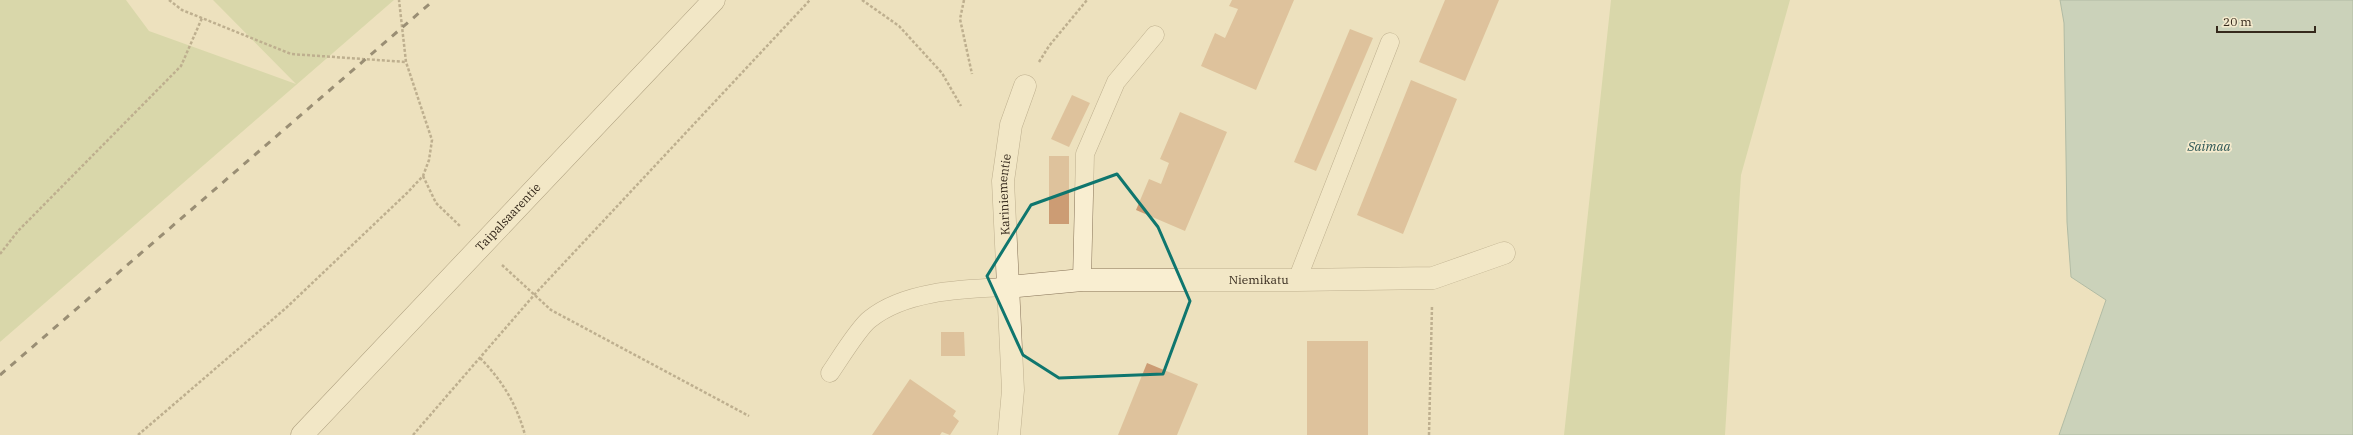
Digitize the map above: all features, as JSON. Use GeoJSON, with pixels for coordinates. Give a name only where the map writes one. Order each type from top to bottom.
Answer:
{"type":"FeatureCollection","features":[{"type":"Feature","properties":{"kind":"street","name":"Taipalsaarentie"},"geometry":{"type":"LineString","coordinates":[[302,435],[482,247],[714,0]]}},
{"type":"Feature","properties":{"kind":"street","name":"Kariniementie"},"geometry":{"type":"LineString","coordinates":[[1010,435],[1013,390],[1003,181],[1011,125],[1025,86]]}},
{"type":"Feature","properties":{"kind":"street","name":"Niemikatu"},"geometry":{"type":"LineString","coordinates":[[1008,286],[1082,280],[1297,280],[1433,278],[1504,253]]}},
{"type":"Feature","properties":{"kind":"lane"},"geometry":{"type":"LineString","coordinates":[[1082,280],[1085,154],[1116,82],[1155,35]]}},
{"type":"Feature","properties":{"kind":"lane"},"geometry":{"type":"LineString","coordinates":[[1297,280],[1390,42]]}},
{"type":"Feature","properties":{"kind":"lane"},"geometry":{"type":"LineString","coordinates":[[830,373],[869,319],[891,306],[940,291],[1008,286]]}},
{"type":"Feature","properties":{"kind":"path"},"geometry":{"type":"LineString","coordinates":[[169,0],[182,10],[291,54],[406,62]]}},
{"type":"Feature","properties":{"kind":"path"},"geometry":{"type":"LineString","coordinates":[[138,435],[286,308],[407,194],[423,176],[429,160],[432,140],[406,62],[399,0]]}},
{"type":"Feature","properties":{"kind":"path"},"geometry":{"type":"LineString","coordinates":[[414,435],[535,294],[810,0]]}},
{"type":"Feature","properties":{"kind":"path"},"geometry":{"type":"LineString","coordinates":[[862,0],[899,26],[942,73],[960,106]]}},
{"type":"Feature","properties":{"kind":"path"},"geometry":{"type":"LineString","coordinates":[[964,0],[960,19],[972,74]]}},
{"type":"Feature","properties":{"kind":"path"},"geometry":{"type":"LineString","coordinates":[[1025,86],[1049,46],[1087,0]]}},
{"type":"Feature","properties":{"kind":"path"},"geometry":{"type":"LineString","coordinates":[[0,254],[18,231],[181,66],[202,18]]}},
{"type":"Feature","properties":{"kind":"path"},"geometry":{"type":"LineString","coordinates":[[423,176],[436,203],[551,310],[749,416]]}},
{"type":"Feature","properties":{"kind":"path"},"geometry":{"type":"LineString","coordinates":[[1429,435],[1433,278]]}},
{"type":"Feature","properties":{"kind":"path"},"geometry":{"type":"LineString","coordinates":[[480,358],[497,374],[520,414],[525,435]]}},
{"type":"Feature","properties":{"kind":"highlighted area"},"geometry":{"type":"Polygon","coordinates":[[[1117,174],[1158,227],[1190,301],[1163,374],[1059,378],[1023,355],[987,276],[1031,205],[1117,174]]]}},
{"type":"Feature","properties":{"kind":"green space"},"geometry":{"type":"Polygon","coordinates":[[[0,0],[126,0],[149,31],[296,84],[213,0],[394,0],[0,342],[0,0]]]}},
{"type":"Feature","properties":{"kind":"green space"},"geometry":{"type":"Polygon","coordinates":[[[1611,0],[1790,0],[1741,175],[1725,435],[1564,435],[1611,0]]]}},
{"type":"Feature","properties":{"kind":"water","name":"Saimaa"},"geometry":{"type":"Polygon","coordinates":[[[2060,0],[2353,0],[2353,435],[2059,435],[2106,300],[2071,277],[2067,222],[2064,23],[2060,0]]]}},
{"type":"Feature","properties":{"kind":"building"},"geometry":{"type":"Polygon","coordinates":[[[1232,0],[1294,0],[1256,90],[1201,66],[1215,33],[1225,38],[1238,9],[1229,6],[1232,0]]]}},
{"type":"Feature","properties":{"kind":"building"},"geometry":{"type":"Polygon","coordinates":[[[1445,0],[1499,0],[1465,81],[1419,62],[1445,0]]]}},
{"type":"Feature","properties":{"kind":"building"},"geometry":{"type":"Polygon","coordinates":[[[1350,29],[1373,38],[1316,171],[1294,162],[1350,29]]]}},
{"type":"Feature","properties":{"kind":"building"},"geometry":{"type":"Polygon","coordinates":[[[1411,80],[1457,99],[1403,234],[1357,215],[1411,80]]]}},
{"type":"Feature","properties":{"kind":"building"},"geometry":{"type":"Polygon","coordinates":[[[1072,95],[1090,103],[1069,147],[1051,139],[1072,95]]]}},
{"type":"Feature","properties":{"kind":"building"},"geometry":{"type":"Polygon","coordinates":[[[1180,112],[1227,132],[1185,231],[1136,210],[1149,179],[1161,184],[1169,163],[1160,159],[1180,112]]]}},
{"type":"Feature","properties":{"kind":"building"},"geometry":{"type":"Polygon","coordinates":[[[1049,156],[1069,156],[1069,224],[1049,224],[1049,156]]]}},
{"type":"Feature","properties":{"kind":"building"},"geometry":{"type":"Polygon","coordinates":[[[941,332],[964,332],[965,356],[941,356],[941,332]]]}},
{"type":"Feature","properties":{"kind":"building"},"geometry":{"type":"Polygon","coordinates":[[[1307,341],[1368,341],[1368,435],[1307,435],[1307,341]]]}},
{"type":"Feature","properties":{"kind":"building"},"geometry":{"type":"Polygon","coordinates":[[[1147,363],[1198,384],[1177,435],[1118,435],[1147,363]]]}},
{"type":"Feature","properties":{"kind":"building"},"geometry":{"type":"Polygon","coordinates":[[[910,379],[956,411],[953,416],[959,421],[950,435],[942,432],[940,435],[872,435],[910,379]]]}},
{"type":"Feature","properties":{"kind":"railway"},"geometry":{"type":"LineString","coordinates":[[0,375],[434,0]]}}]}
